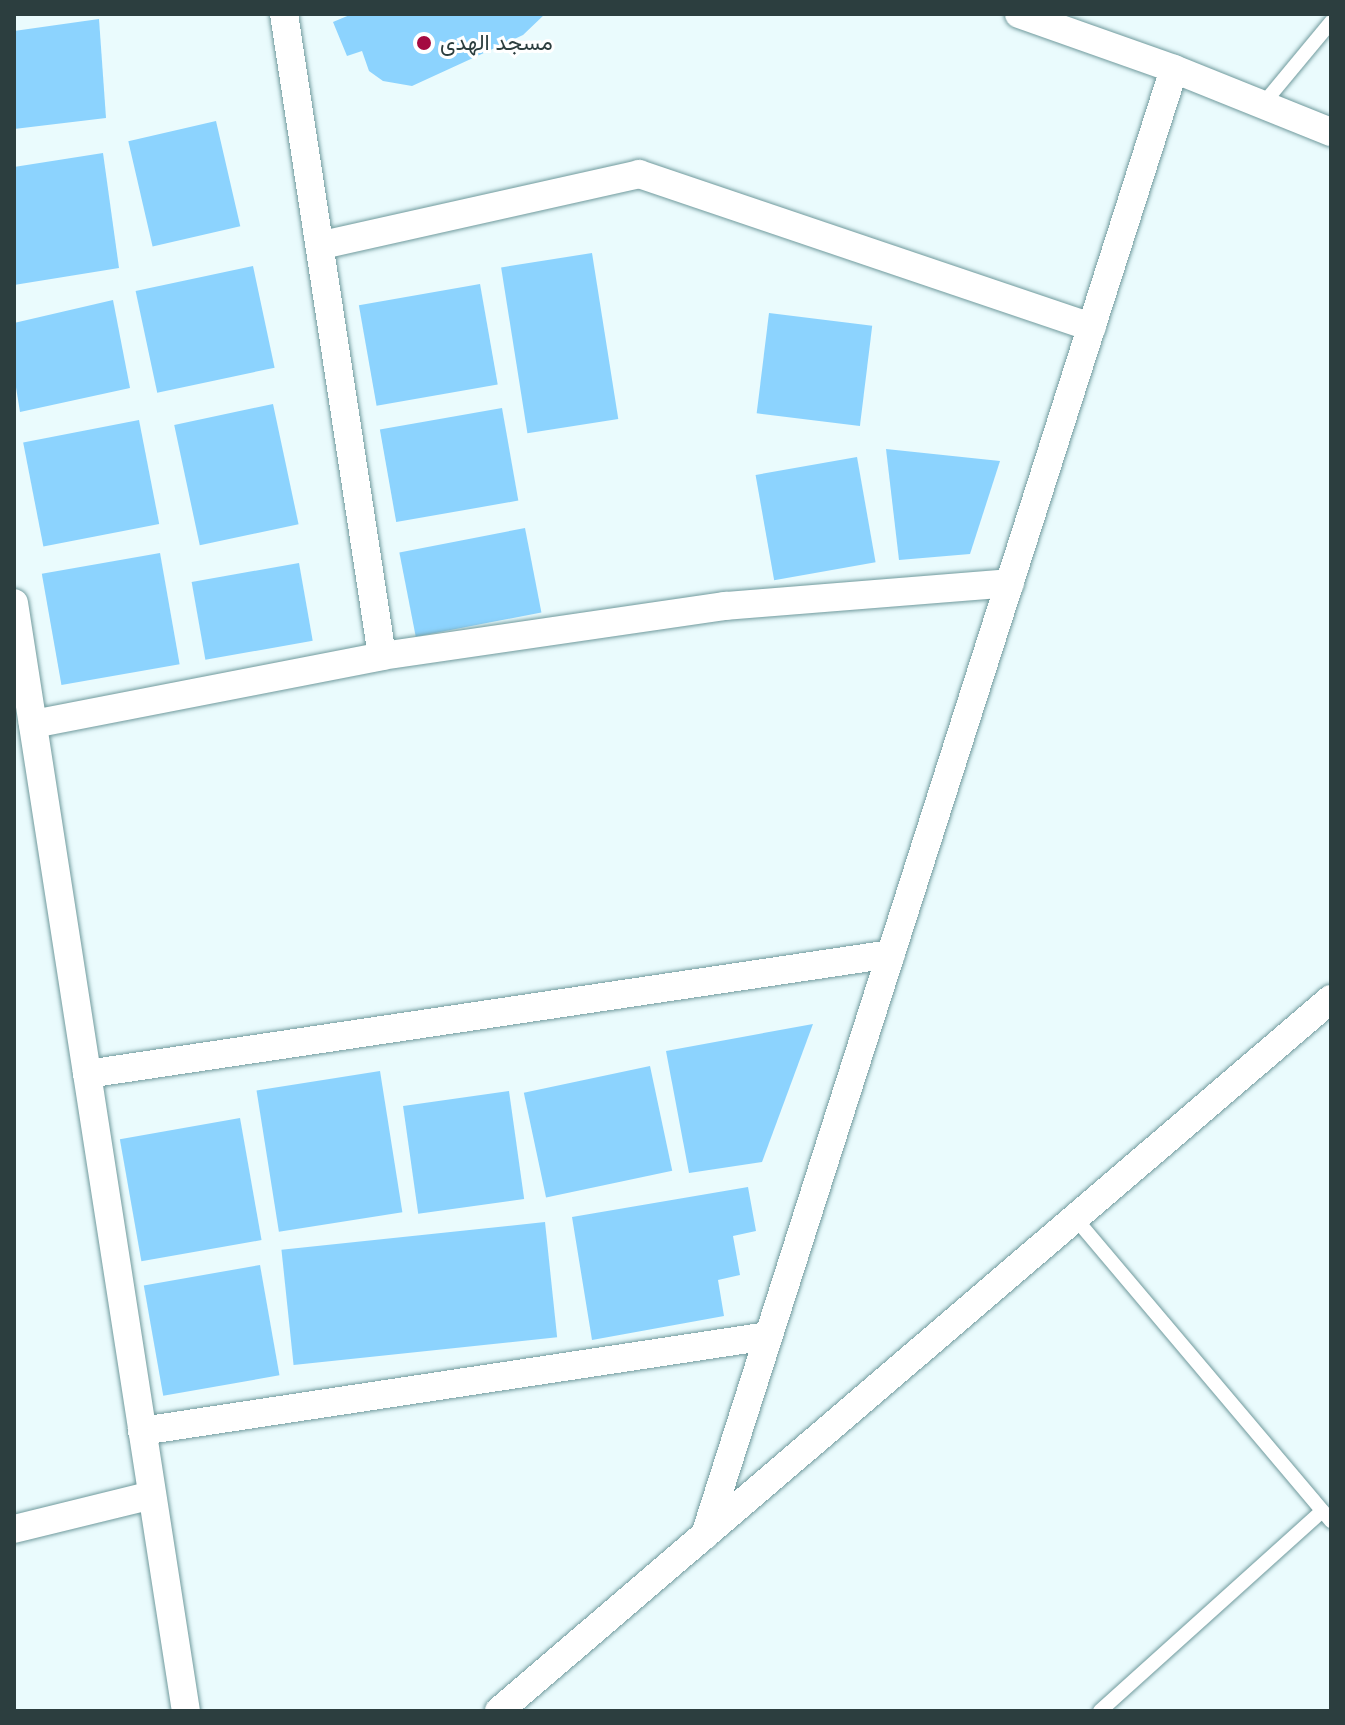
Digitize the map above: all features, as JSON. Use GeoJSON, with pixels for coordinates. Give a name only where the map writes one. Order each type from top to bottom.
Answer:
{"type":"FeatureCollection","features":[{"type":"Feature","properties":{"kind":"street"},"geometry":{"type":"LineString","coordinates":[[284,14],[322,245],[382,656]]}},
{"type":"Feature","properties":{"kind":"street"},"geometry":{"type":"LineString","coordinates":[[1019,14],[1078,24],[1174,69],[1331,132]]}},
{"type":"Feature","properties":{"kind":"street"},"geometry":{"type":"LineString","coordinates":[[705,1535],[1174,69]]}},
{"type":"Feature","properties":{"kind":"street"},"geometry":{"type":"LineString","coordinates":[[322,245],[639,174],[1092,327]]}},
{"type":"Feature","properties":{"kind":"street"},"geometry":{"type":"LineString","coordinates":[[33,724],[382,656],[725,606],[1010,583]]}},
{"type":"Feature","properties":{"kind":"street"},"geometry":{"type":"LineString","coordinates":[[14,603],[186,1711]]}},
{"type":"Feature","properties":{"kind":"street"},"geometry":{"type":"LineString","coordinates":[[87,1074],[891,954]]}},
{"type":"Feature","properties":{"kind":"street"},"geometry":{"type":"LineString","coordinates":[[499,1711],[1331,999]]}},
{"type":"Feature","properties":{"kind":"street"},"geometry":{"type":"LineString","coordinates":[[142,1431],[768,1336]]}},
{"type":"Feature","properties":{"kind":"street"},"geometry":{"type":"LineString","coordinates":[[14,1529],[152,1495]]}},
{"type":"Feature","properties":{"kind":"lane"},"geometry":{"type":"LineString","coordinates":[[1263,104],[1331,22]]}},
{"type":"Feature","properties":{"kind":"lane"},"geometry":{"type":"LineString","coordinates":[[1075,1218],[1327,1516],[1100,1711]]}},
{"type":"Feature","properties":{"kind":"building","name":"مسجد الهدى"},"geometry":{"type":"Polygon","coordinates":[[[352,14],[545,14],[523,35],[412,86],[383,81],[369,71],[362,51],[347,56],[333,22],[352,14]]]}},
{"type":"Feature","properties":{"kind":"building"},"geometry":{"type":"Polygon","coordinates":[[[99,19],[106,118],[14,129],[14,31],[99,19]]]}},
{"type":"Feature","properties":{"kind":"building"},"geometry":{"type":"Polygon","coordinates":[[[216,121],[240,226],[153,246],[128,141],[216,121]]]}},
{"type":"Feature","properties":{"kind":"building"},"geometry":{"type":"Polygon","coordinates":[[[103,153],[119,268],[14,285],[14,167],[103,153]]]}},
{"type":"Feature","properties":{"kind":"building"},"geometry":{"type":"Polygon","coordinates":[[[592,253],[618,419],[527,433],[501,267],[592,253]]]}},
{"type":"Feature","properties":{"kind":"building"},"geometry":{"type":"Polygon","coordinates":[[[253,266],[275,368],[157,393],[136,291],[253,266]]]}},
{"type":"Feature","properties":{"kind":"building"},"geometry":{"type":"Polygon","coordinates":[[[480,284],[498,384],[377,406],[359,305],[480,284]]]}},
{"type":"Feature","properties":{"kind":"building"},"geometry":{"type":"Polygon","coordinates":[[[113,300],[130,388],[20,412],[14,375],[14,323],[113,300]]]}},
{"type":"Feature","properties":{"kind":"building"},"geometry":{"type":"Polygon","coordinates":[[[769,313],[872,326],[860,426],[757,413],[769,313]]]}},
{"type":"Feature","properties":{"kind":"building"},"geometry":{"type":"Polygon","coordinates":[[[273,404],[299,524],[200,545],[174,425],[273,404]]]}},
{"type":"Feature","properties":{"kind":"building"},"geometry":{"type":"Polygon","coordinates":[[[502,408],[518,501],[396,522],[380,430],[502,408]]]}},
{"type":"Feature","properties":{"kind":"building"},"geometry":{"type":"Polygon","coordinates":[[[139,420],[159,524],[43,547],[23,443],[139,420]]]}},
{"type":"Feature","properties":{"kind":"building"},"geometry":{"type":"Polygon","coordinates":[[[886,449],[1000,461],[970,554],[899,560],[886,449]]]}},
{"type":"Feature","properties":{"kind":"building"},"geometry":{"type":"Polygon","coordinates":[[[857,457],[876,562],[774,580],[756,475],[857,457]]]}},
{"type":"Feature","properties":{"kind":"building"},"geometry":{"type":"Polygon","coordinates":[[[525,528],[541,612],[416,637],[399,552],[525,528]]]}},
{"type":"Feature","properties":{"kind":"building"},"geometry":{"type":"Polygon","coordinates":[[[160,553],[180,664],[61,685],[42,574],[160,553]]]}},
{"type":"Feature","properties":{"kind":"building"},"geometry":{"type":"Polygon","coordinates":[[[299,563],[313,641],[205,660],[192,582],[299,563]]]}},
{"type":"Feature","properties":{"kind":"building"},"geometry":{"type":"Polygon","coordinates":[[[813,1024],[762,1162],[689,1173],[666,1051],[813,1024]]]}},
{"type":"Feature","properties":{"kind":"building"},"geometry":{"type":"Polygon","coordinates":[[[650,1066],[672,1171],[546,1197],[524,1093],[650,1066]]]}},
{"type":"Feature","properties":{"kind":"building"},"geometry":{"type":"Polygon","coordinates":[[[380,1071],[402,1212],[279,1232],[257,1091],[380,1071]]]}},
{"type":"Feature","properties":{"kind":"building"},"geometry":{"type":"Polygon","coordinates":[[[509,1091],[524,1199],[418,1214],[403,1106],[509,1091]]]}},
{"type":"Feature","properties":{"kind":"building"},"geometry":{"type":"Polygon","coordinates":[[[240,1118],[262,1240],[141,1261],[120,1139],[240,1118]]]}},
{"type":"Feature","properties":{"kind":"building"},"geometry":{"type":"Polygon","coordinates":[[[748,1187],[756,1231],[733,1236],[740,1275],[718,1280],[724,1316],[592,1340],[572,1217],[748,1187]]]}},
{"type":"Feature","properties":{"kind":"building"},"geometry":{"type":"Polygon","coordinates":[[[545,1222],[557,1337],[294,1365],[281,1250],[545,1222]]]}},
{"type":"Feature","properties":{"kind":"building"},"geometry":{"type":"Polygon","coordinates":[[[260,1265],[279,1375],[163,1396],[144,1285],[260,1265]]]}},
{"type":"Feature","properties":{"kind":"place","name":"مسجد الهدى"},"geometry":{"type":"Point","coordinates":[424,43]}}]}
